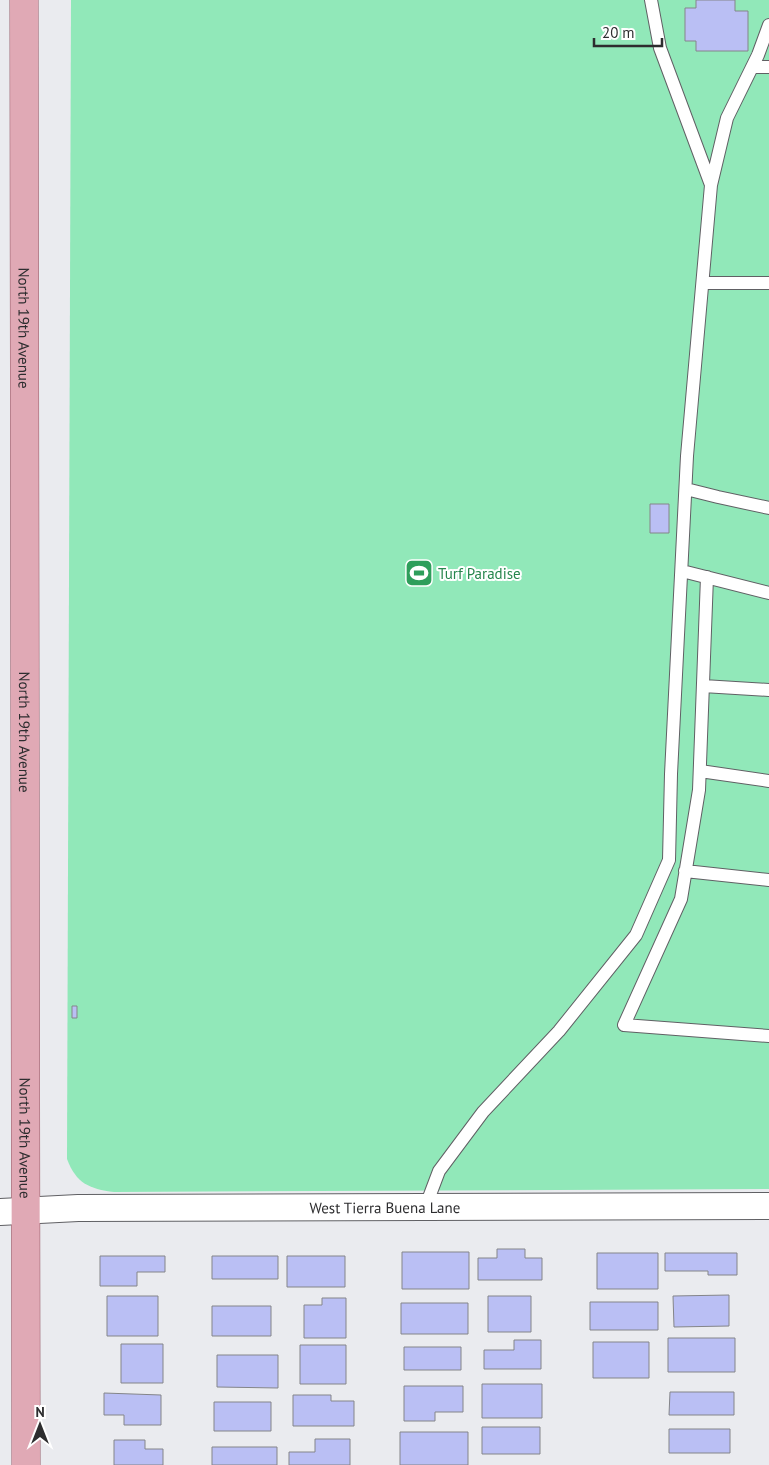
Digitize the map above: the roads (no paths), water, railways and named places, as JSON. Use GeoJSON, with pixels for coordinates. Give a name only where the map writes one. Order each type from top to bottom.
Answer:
{"type":"FeatureCollection","features":[{"type":"Feature","properties":{"kind":"main road","name":"North 19th Avenue"},"geometry":{"type":"LineString","coordinates":[[24,0],[13,1212],[26,1465]]}},
{"type":"Feature","properties":{"kind":"street","name":"West Tierra Buena Lane"},"geometry":{"type":"LineString","coordinates":[[13,1212],[78,1208],[769,1206]]}},
{"type":"Feature","properties":{"kind":"lane"},"geometry":{"type":"LineString","coordinates":[[651,0],[660,48],[711,185]]}},
{"type":"Feature","properties":{"kind":"lane"},"geometry":{"type":"LineString","coordinates":[[425,1208],[439,1171],[483,1112],[559,1031],[636,935],[669,860],[671,774],[686,488],[711,185],[727,118],[752,67],[769,25]]}},
{"type":"Feature","properties":{"kind":"lane"},"geometry":{"type":"LineString","coordinates":[[752,67],[769,67]]}},
{"type":"Feature","properties":{"kind":"lane"},"geometry":{"type":"LineString","coordinates":[[703,283],[769,283]]}},
{"type":"Feature","properties":{"kind":"lane"},"geometry":{"type":"LineString","coordinates":[[686,488],[769,508]]}},
{"type":"Feature","properties":{"kind":"lane"},"geometry":{"type":"LineString","coordinates":[[682,571],[769,593]]}},
{"type":"Feature","properties":{"kind":"lane"},"geometry":{"type":"LineString","coordinates":[[707,577],[699,790],[681,899],[624,1025],[769,1036]]}},
{"type":"Feature","properties":{"kind":"lane"},"geometry":{"type":"LineString","coordinates":[[703,686],[769,690]]}},
{"type":"Feature","properties":{"kind":"lane"},"geometry":{"type":"LineString","coordinates":[[700,770],[769,781]]}},
{"type":"Feature","properties":{"kind":"lane"},"geometry":{"type":"LineString","coordinates":[[685,871],[769,880]]}},
{"type":"Feature","properties":{"kind":"place","name":"Turf Paradise"},"geometry":{"type":"Point","coordinates":[419,573]}}]}
